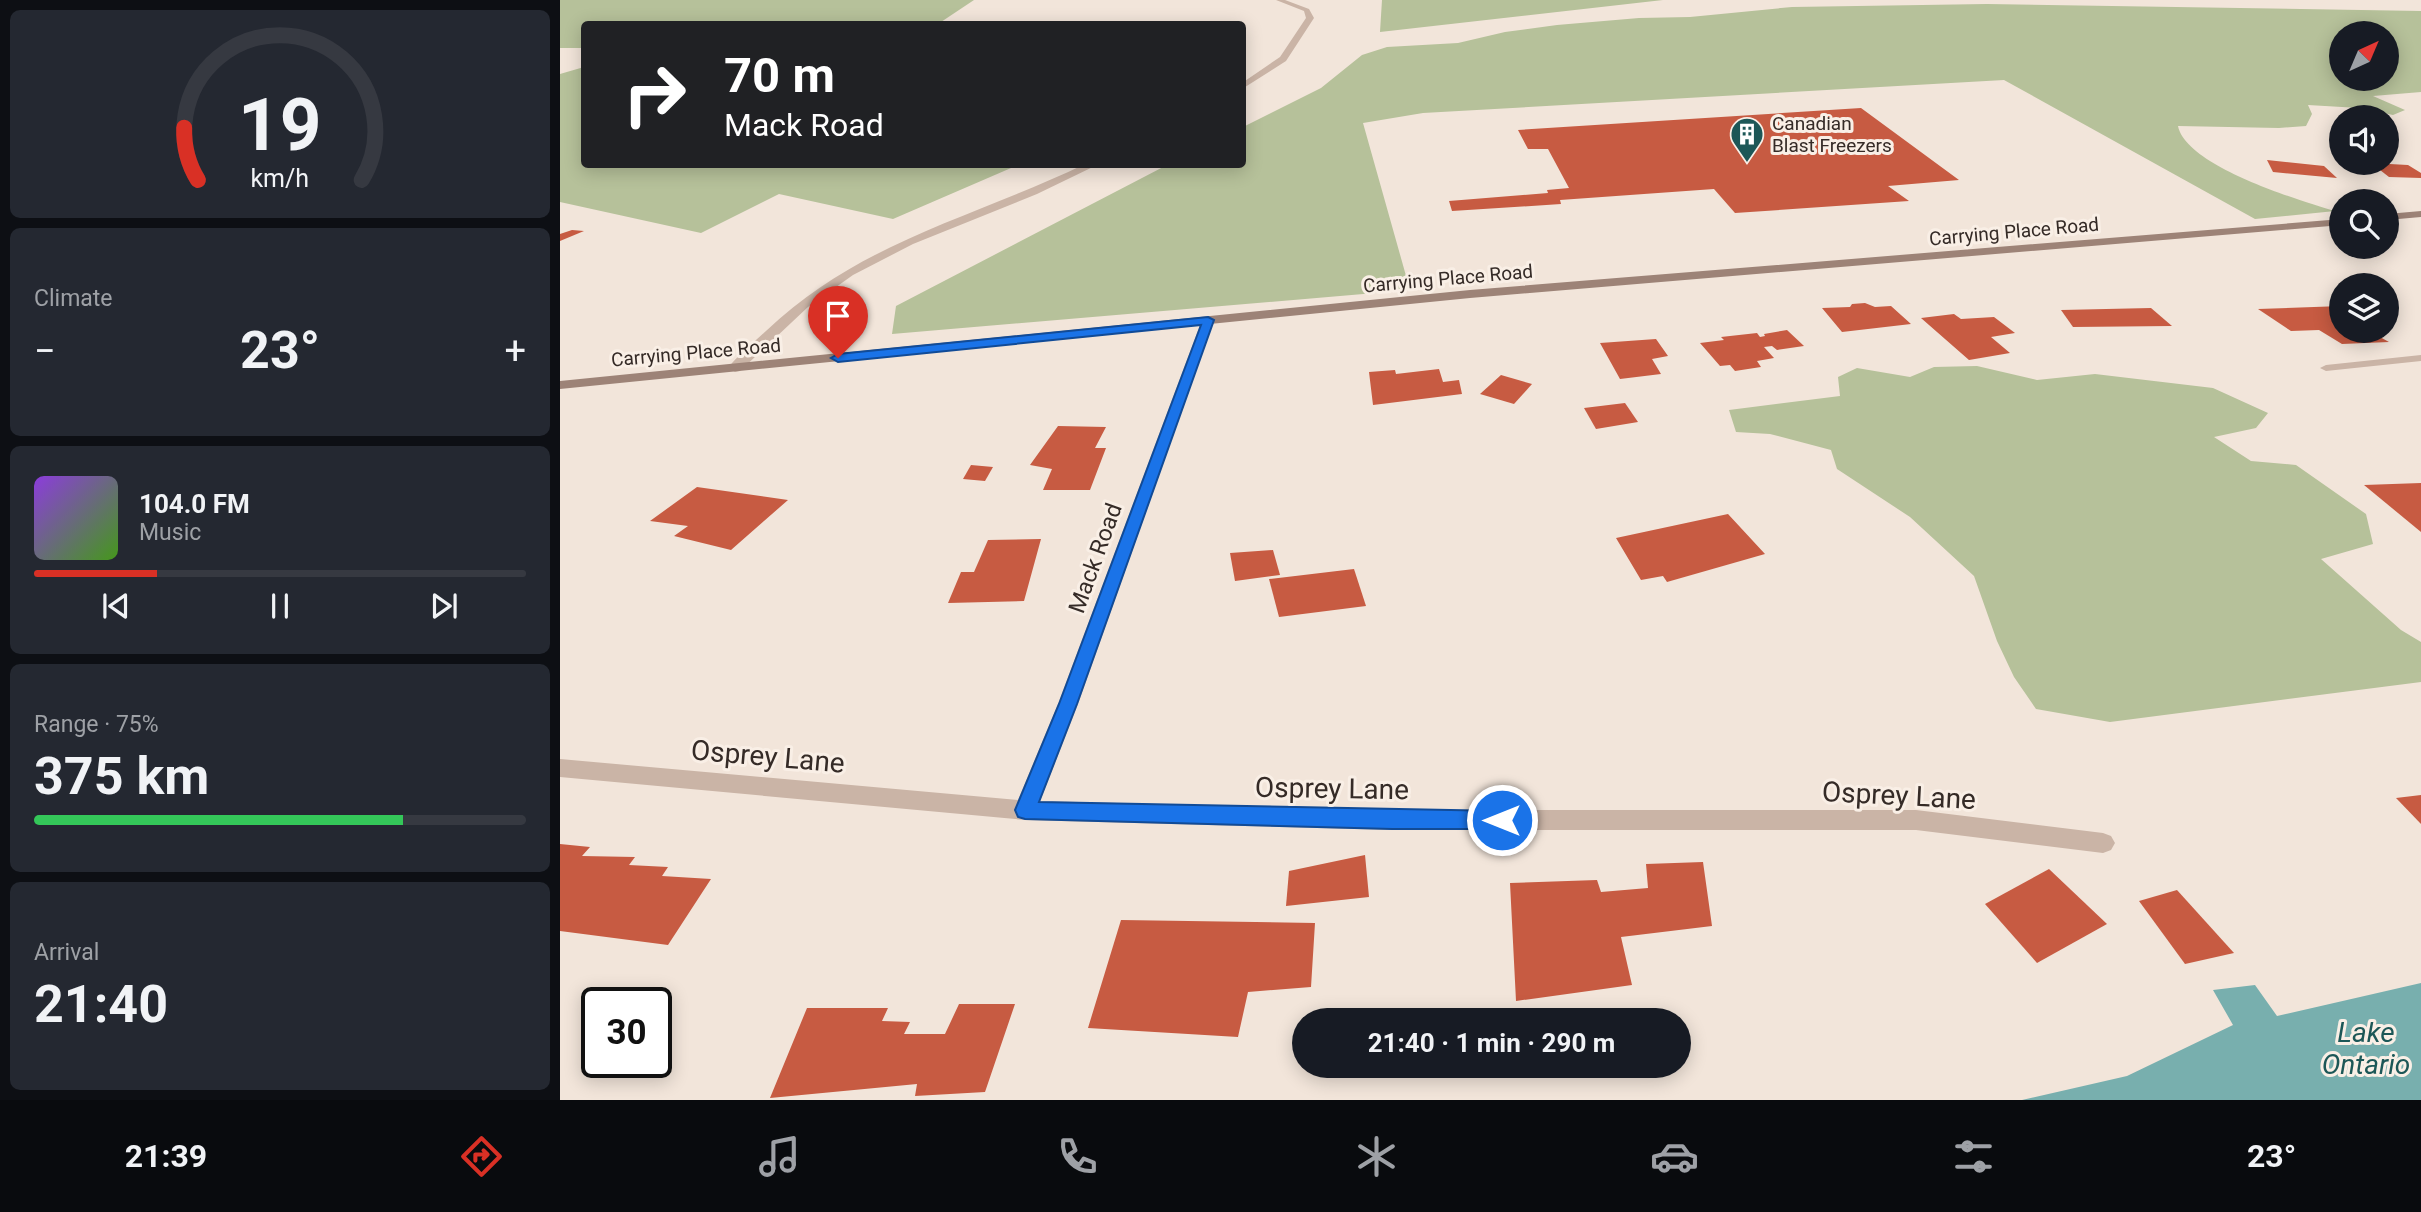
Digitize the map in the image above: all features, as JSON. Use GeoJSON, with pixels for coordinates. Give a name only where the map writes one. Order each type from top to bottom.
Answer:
{"type":"FeatureCollection","features":[{"type":"Feature","properties":{"kind":"main road"},"geometry":{"type":"LineString","coordinates":[[2399,216],[2421,214]]}},
{"type":"Feature","properties":{"kind":"main road","name":"Carrying Place Road"},"geometry":{"type":"LineString","coordinates":[[560,385],[1470,294],[2329,223]]}},
{"type":"Feature","properties":{"kind":"street"},"geometry":{"type":"LineString","coordinates":[[1246,85],[1283,59],[1310,18],[1307,10],[1279,0]]}},
{"type":"Feature","properties":{"kind":"street"},"geometry":{"type":"LineString","coordinates":[[735,368],[796,308],[849,272],[911,240],[1034,194],[1086,168]]}},
{"type":"Feature","properties":{"kind":"street","name":"Mack Road"},"geometry":{"type":"LineString","coordinates":[[1025,810],[1068,704],[1208,320]]}},
{"type":"Feature","properties":{"kind":"street","name":"Osprey Lane"},"geometry":{"type":"LineString","coordinates":[[560,768],[1025,810],[1392,820],[1916,820],[2103,843]]}},
{"type":"Feature","properties":{"kind":"lane"},"geometry":{"type":"LineString","coordinates":[[2326,368],[2421,358]]}},
{"type":"Feature","properties":{"kind":"green space"},"geometry":{"type":"Polygon","coordinates":[[[560,0],[974,0],[942,21],[581,21],[581,48],[560,48],[560,0]]]}},
{"type":"Feature","properties":{"kind":"green space"},"geometry":{"type":"Polygon","coordinates":[[[1382,0],[1663,0],[1380,32],[1382,0]]]}},
{"type":"Feature","properties":{"kind":"green space"},"geometry":{"type":"Polygon","coordinates":[[[1987,4],[2421,11],[2421,92],[2373,96],[2394,105],[2308,105],[2312,114],[2306,126],[2178,126],[2186,141],[2221,168],[2271,190],[2329,209],[2329,212],[2255,219],[2004,80],[1423,113],[1363,123],[1410,290],[892,334],[896,306],[1161,168],[1246,168],[1246,126],[1321,88],[1362,55],[1387,47],[1458,43],[1505,32],[1639,18],[1690,17],[1792,7],[1987,4]]]}},
{"type":"Feature","properties":{"kind":"green space"},"geometry":{"type":"Polygon","coordinates":[[[581,68],[581,168],[1011,168],[893,219],[779,194],[701,233],[560,202],[560,74],[581,68]]]}},
{"type":"Feature","properties":{"kind":"green space"},"geometry":{"type":"Polygon","coordinates":[[[1977,366],[2037,380],[2095,374],[2213,388],[2268,413],[2256,428],[2214,437],[2251,461],[2296,465],[2366,514],[2373,544],[2321,559],[2401,630],[2421,642],[2421,682],[2110,722],[2036,709],[2014,677],[1997,641],[1974,576],[1910,517],[1837,469],[1831,450],[1770,434],[1736,432],[1729,410],[1840,396],[1838,377],[1857,368],[1910,377],[1934,367],[1977,366]]]}},
{"type":"Feature","properties":{"kind":"water","name":"Lake Ontario"},"geometry":{"type":"Polygon","coordinates":[[[2421,983],[2421,1100],[2022,1100],[2127,1076],[2233,1025],[2213,990],[2255,985],[2277,1016],[2421,983]]]}},
{"type":"Feature","properties":{"kind":"building","name":"Canadian Blast Freezers"},"geometry":{"type":"Polygon","coordinates":[[[1861,108],[1959,180],[1888,186],[1909,201],[1735,213],[1714,189],[1560,200],[1561,204],[1452,211],[1449,201],[1548,193],[1547,190],[1569,188],[1548,149],[1528,149],[1518,130],[1861,108]]]}},
{"type":"Feature","properties":{"kind":"building"},"geometry":{"type":"Polygon","coordinates":[[[2267,160],[2324,166],[2329,171],[2329,175],[2337,178],[2273,172],[2267,160]]]}},
{"type":"Feature","properties":{"kind":"building"},"geometry":{"type":"Polygon","coordinates":[[[2399,165],[2408,165],[2421,173],[2421,178],[2386,175],[2399,175],[2399,165]]]}},
{"type":"Feature","properties":{"kind":"building"},"geometry":{"type":"Polygon","coordinates":[[[572,230],[584,231],[560,241],[560,234],[572,230]]]}},
{"type":"Feature","properties":{"kind":"building"},"geometry":{"type":"Polygon","coordinates":[[[1865,303],[1875,307],[1891,306],[1911,324],[1842,332],[1822,308],[1850,307],[1852,304],[1865,303]]]}},
{"type":"Feature","properties":{"kind":"building"},"geometry":{"type":"Polygon","coordinates":[[[2329,306],[2329,336],[2319,330],[2291,331],[2258,309],[2329,306]]]}},
{"type":"Feature","properties":{"kind":"building"},"geometry":{"type":"Polygon","coordinates":[[[2151,308],[2172,326],[2073,327],[2061,310],[2151,308]]]}},
{"type":"Feature","properties":{"kind":"building"},"geometry":{"type":"Polygon","coordinates":[[[1954,314],[1961,319],[1994,317],[2015,333],[1991,337],[2010,353],[1969,360],[1921,318],[1954,314]]]}},
{"type":"Feature","properties":{"kind":"building"},"geometry":{"type":"Polygon","coordinates":[[[1787,330],[1804,346],[1777,350],[1772,346],[1764,347],[1774,358],[1757,361],[1761,367],[1735,371],[1730,365],[1720,366],[1700,343],[1724,340],[1721,337],[1757,333],[1760,337],[1787,330]]]}},
{"type":"Feature","properties":{"kind":"building"},"geometry":{"type":"Polygon","coordinates":[[[1656,339],[1668,356],[1652,359],[1661,374],[1620,379],[1600,343],[1656,339]]]}},
{"type":"Feature","properties":{"kind":"building"},"geometry":{"type":"Polygon","coordinates":[[[1439,369],[1443,382],[1459,380],[1462,394],[1373,405],[1369,372],[1395,370],[1396,374],[1439,369]]]}},
{"type":"Feature","properties":{"kind":"building"},"geometry":{"type":"Polygon","coordinates":[[[1501,375],[1532,384],[1514,404],[1480,394],[1501,375]]]}},
{"type":"Feature","properties":{"kind":"building"},"geometry":{"type":"Polygon","coordinates":[[[1625,403],[1638,422],[1596,429],[1584,408],[1625,403]]]}},
{"type":"Feature","properties":{"kind":"building"},"geometry":{"type":"Polygon","coordinates":[[[1058,426],[1106,427],[1095,448],[1106,448],[1090,490],[1043,490],[1052,469],[1030,465],[1058,426]]]}},
{"type":"Feature","properties":{"kind":"building"},"geometry":{"type":"Polygon","coordinates":[[[971,465],[993,467],[985,481],[963,479],[971,465]]]}},
{"type":"Feature","properties":{"kind":"building"},"geometry":{"type":"Polygon","coordinates":[[[2421,483],[2421,532],[2364,485],[2421,483]]]}},
{"type":"Feature","properties":{"kind":"building"},"geometry":{"type":"Polygon","coordinates":[[[697,487],[788,500],[731,550],[674,536],[688,526],[650,521],[697,487]]]}},
{"type":"Feature","properties":{"kind":"building"},"geometry":{"type":"Polygon","coordinates":[[[1728,514],[1765,554],[1667,582],[1663,576],[1641,580],[1616,538],[1728,514]]]}},
{"type":"Feature","properties":{"kind":"building"},"geometry":{"type":"Polygon","coordinates":[[[1041,539],[1024,601],[948,603],[961,572],[974,572],[988,540],[1041,539]]]}},
{"type":"Feature","properties":{"kind":"building"},"geometry":{"type":"Polygon","coordinates":[[[1273,550],[1280,575],[1235,581],[1230,553],[1273,550]]]}},
{"type":"Feature","properties":{"kind":"building"},"geometry":{"type":"Polygon","coordinates":[[[1354,569],[1366,606],[1279,617],[1269,579],[1354,569]]]}},
{"type":"Feature","properties":{"kind":"building"},"geometry":{"type":"Polygon","coordinates":[[[2421,795],[2421,824],[2396,798],[2421,795]]]}},
{"type":"Feature","properties":{"kind":"building"},"geometry":{"type":"Polygon","coordinates":[[[560,844],[590,847],[582,856],[635,857],[629,865],[668,867],[662,876],[711,879],[668,945],[560,931],[560,844]]]}},
{"type":"Feature","properties":{"kind":"building"},"geometry":{"type":"Polygon","coordinates":[[[1365,855],[1369,897],[1286,906],[1289,871],[1365,855]]]}},
{"type":"Feature","properties":{"kind":"building"},"geometry":{"type":"Polygon","coordinates":[[[1703,862],[1712,926],[1621,937],[1632,985],[1516,1001],[1510,883],[1597,880],[1601,892],[1648,888],[1646,864],[1703,862]]]}},
{"type":"Feature","properties":{"kind":"building"},"geometry":{"type":"Polygon","coordinates":[[[2049,869],[2107,924],[2037,963],[1985,904],[2049,869]]]}},
{"type":"Feature","properties":{"kind":"building"},"geometry":{"type":"Polygon","coordinates":[[[2177,890],[2234,953],[2185,964],[2139,901],[2177,890]]]}},
{"type":"Feature","properties":{"kind":"building"},"geometry":{"type":"Polygon","coordinates":[[[1121,920],[1315,923],[1311,987],[1248,992],[1238,1037],[1088,1028],[1121,920]]]}},
{"type":"Feature","properties":{"kind":"building"},"geometry":{"type":"Polygon","coordinates":[[[959,1004],[1015,1004],[985,1092],[915,1096],[917,1084],[770,1098],[807,1008],[888,1008],[882,1021],[910,1022],[904,1034],[945,1034],[959,1004]]]}},
{"type":"Feature","properties":{"kind":"place","name":"Canadian Blast Freezers"},"geometry":{"type":"Point","coordinates":[1747,164]}},
{"type":"Feature","properties":{"kind":"route"},"geometry":{"type":"LineString","coordinates":[[838,358],[1208,320],[1068,704],[1025,810],[1392,820],[1502,820]]}}]}
